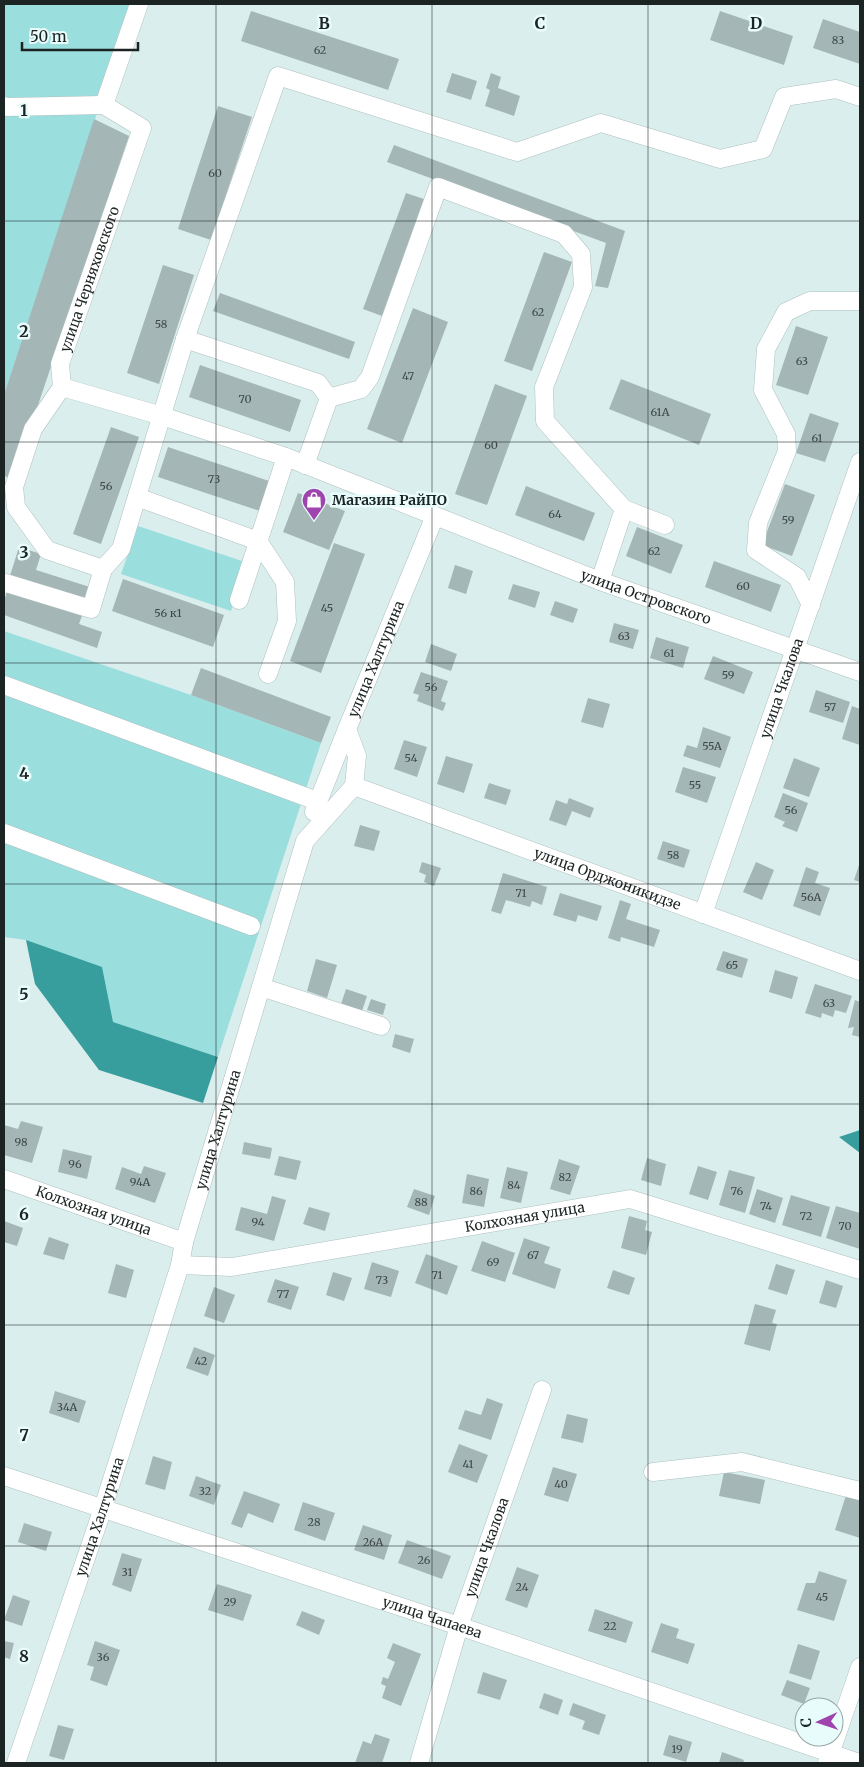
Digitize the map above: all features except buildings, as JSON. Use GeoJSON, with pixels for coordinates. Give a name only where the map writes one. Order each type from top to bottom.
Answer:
{"type":"FeatureCollection","features":[{"type":"Feature","properties":{"kind":"street"},"geometry":{"type":"LineString","coordinates":[[4,106],[104,105],[139,4]]}},
{"type":"Feature","properties":{"kind":"street"},"geometry":{"type":"LineString","coordinates":[[4,584],[6,583],[91,609],[103,569],[121,549],[185,339],[278,76],[517,152],[600,123],[720,159],[763,149],[784,97],[836,89],[860,97]]}},
{"type":"Feature","properties":{"kind":"street","name":"улица Черняховского"},"geometry":{"type":"LineString","coordinates":[[62,388],[60,364],[142,128],[104,105]]}},
{"type":"Feature","properties":{"kind":"street"},"geometry":{"type":"LineString","coordinates":[[329,398],[361,389],[370,377],[438,187],[546,227],[564,234],[581,254],[583,287],[544,386],[545,421],[624,509],[665,525]]}},
{"type":"Feature","properties":{"kind":"street"},"geometry":{"type":"LineString","coordinates":[[811,605],[797,577],[756,550],[758,523],[787,451],[786,434],[763,390],[766,348],[786,312],[810,301],[860,301]]}},
{"type":"Feature","properties":{"kind":"street"},"geometry":{"type":"LineString","coordinates":[[185,339],[318,383],[329,398]]}},
{"type":"Feature","properties":{"kind":"street"},"geometry":{"type":"LineString","coordinates":[[62,388],[33,429],[9,484],[16,507],[48,550],[103,569]]}},
{"type":"Feature","properties":{"kind":"street","name":"улица Островского"},"geometry":{"type":"LineString","coordinates":[[62,388],[162,416],[286,457],[600,581],[860,672]]}},
{"type":"Feature","properties":{"kind":"street"},"geometry":{"type":"LineString","coordinates":[[305,465],[329,398]]}},
{"type":"Feature","properties":{"kind":"street"},"geometry":{"type":"LineString","coordinates":[[238,600],[286,457]]}},
{"type":"Feature","properties":{"kind":"street","name":"улица Чкалова"},"geometry":{"type":"LineString","coordinates":[[703,914],[860,462]]}},
{"type":"Feature","properties":{"kind":"street"},"geometry":{"type":"LineString","coordinates":[[137,496],[258,542],[285,582],[287,622],[268,674]]}},
{"type":"Feature","properties":{"kind":"street"},"geometry":{"type":"LineString","coordinates":[[600,581],[624,509]]}},
{"type":"Feature","properties":{"kind":"street","name":"улица Халтурина"},"geometry":{"type":"LineString","coordinates":[[16,1763],[103,1508],[180,1265],[184,1242],[305,841],[354,786],[357,756],[347,729],[435,516]]}},
{"type":"Feature","properties":{"kind":"street"},"geometry":{"type":"LineString","coordinates":[[4,685],[317,801]]}},
{"type":"Feature","properties":{"kind":"street"},"geometry":{"type":"LineString","coordinates":[[305,841],[317,801],[347,729]]}},
{"type":"Feature","properties":{"kind":"street","name":"улица Орджоникидзе"},"geometry":{"type":"LineString","coordinates":[[354,786],[860,971]]}},
{"type":"Feature","properties":{"kind":"street"},"geometry":{"type":"LineString","coordinates":[[4,833],[251,926]]}},
{"type":"Feature","properties":{"kind":"street"},"geometry":{"type":"LineString","coordinates":[[261,987],[381,1026]]}},
{"type":"Feature","properties":{"kind":"street","name":"Колхозная улица"},"geometry":{"type":"LineString","coordinates":[[4,1179],[184,1242]]}},
{"type":"Feature","properties":{"kind":"street","name":"Колхозная улица"},"geometry":{"type":"LineString","coordinates":[[180,1265],[232,1267],[630,1199],[860,1270]]}},
{"type":"Feature","properties":{"kind":"street","name":"улица Чкалова"},"geometry":{"type":"LineString","coordinates":[[419,1763],[459,1626],[542,1390]]}},
{"type":"Feature","properties":{"kind":"street"},"geometry":{"type":"LineString","coordinates":[[653,1472],[742,1462],[860,1490]]}},
{"type":"Feature","properties":{"kind":"street","name":"улица Чапаева"},"geometry":{"type":"LineString","coordinates":[[4,1476],[459,1626],[829,1758],[858,1763]]}},
{"type":"Feature","properties":{"kind":"street"},"geometry":{"type":"LineString","coordinates":[[829,1758],[860,1667]]}},
{"type":"Feature","properties":{"kind":"shaded area"},"geometry":{"type":"Polygon","coordinates":[[[4,4],[133,4],[4,395],[4,4]]]}},
{"type":"Feature","properties":{"kind":"shaded area"},"geometry":{"type":"Polygon","coordinates":[[[138,526],[248,563],[231,611],[121,574],[138,526]]]}},
{"type":"Feature","properties":{"kind":"shaded area"},"geometry":{"type":"Polygon","coordinates":[[[4,631],[191,695],[321,743],[218,1057],[112,1022],[26,940],[4,937],[4,631]]]}},
{"type":"Feature","properties":{"kind":"shaded area"},"geometry":{"type":"Polygon","coordinates":[[[26,940],[102,967],[113,1022],[218,1057],[203,1103],[99,1070],[35,984],[26,940]]]}},
{"type":"Feature","properties":{"kind":"shaded area"},"geometry":{"type":"Polygon","coordinates":[[[860,1130],[860,1153],[839,1137],[860,1130]]]}},
{"type":"Feature","properties":{"kind":"place","name":"Магазин РайПО"},"geometry":{"type":"Point","coordinates":[314,521]}}]}
